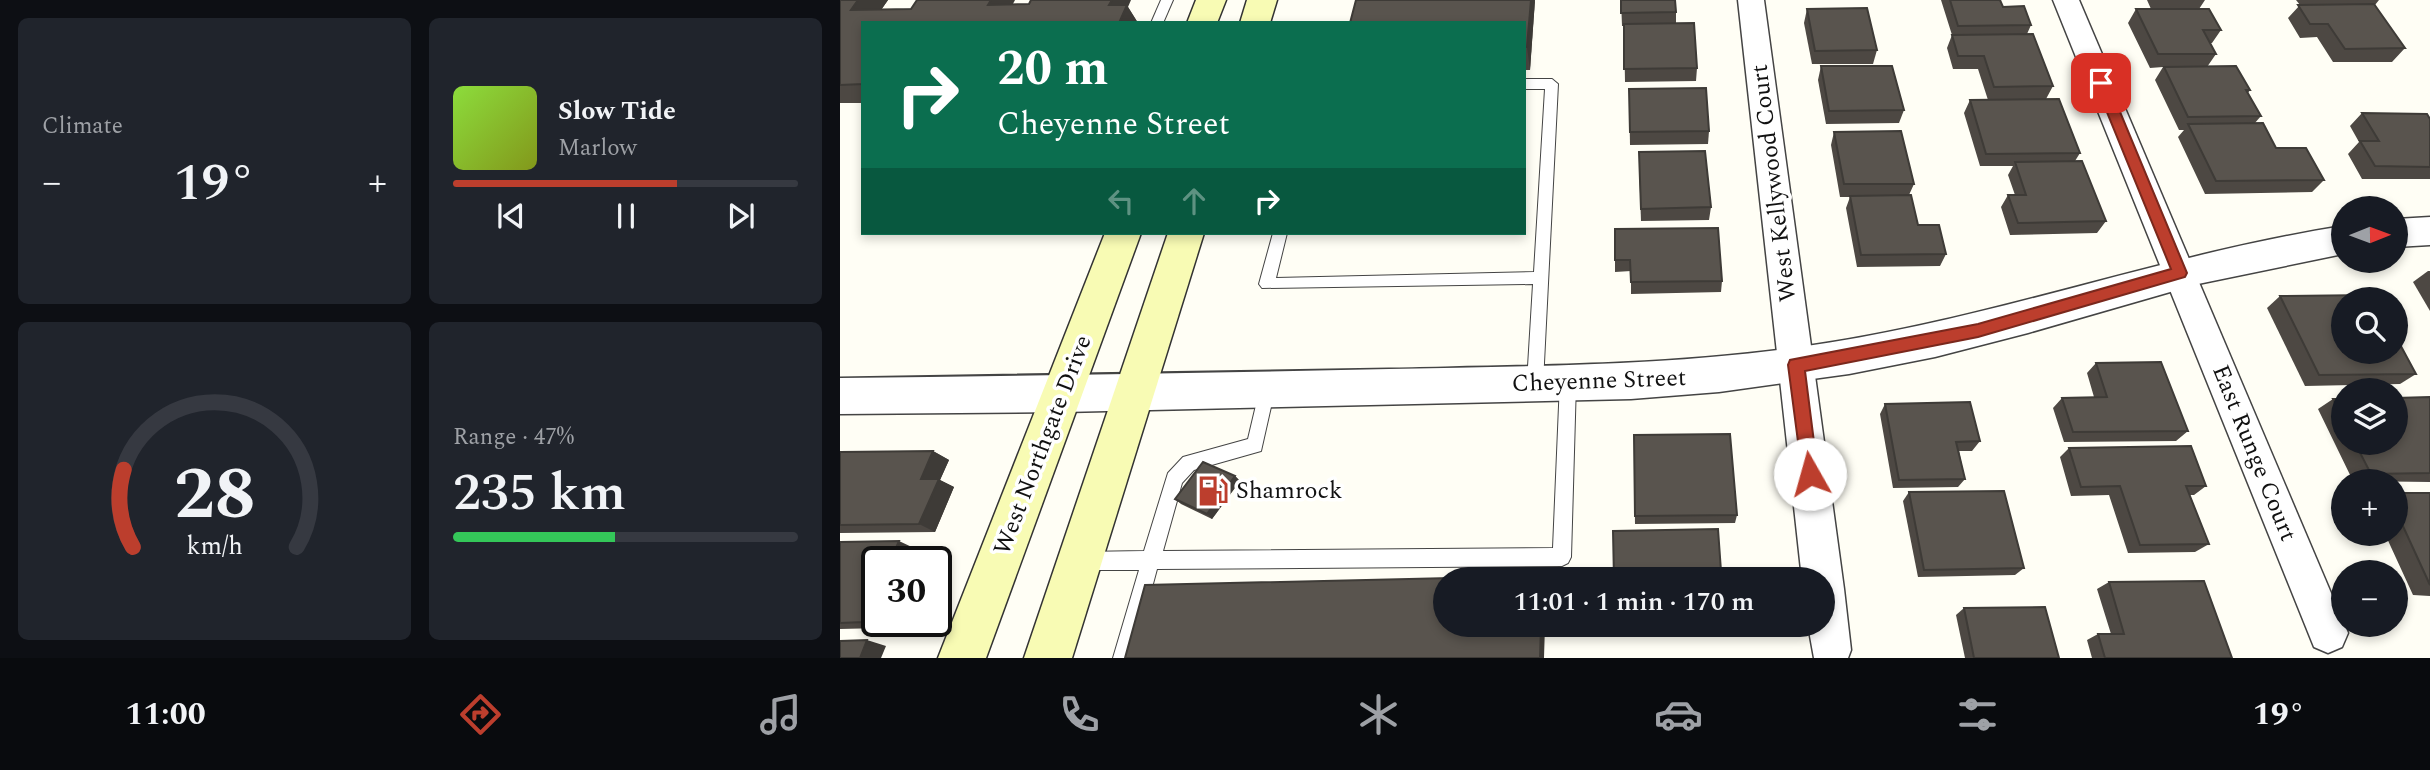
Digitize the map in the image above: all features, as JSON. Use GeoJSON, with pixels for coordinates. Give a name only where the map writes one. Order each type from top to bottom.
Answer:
{"type":"FeatureCollection","features":[{"type":"Feature","properties":{"kind":"main road"},"geometry":{"type":"LineString","coordinates":[[1203,21],[1211,0]]}},
{"type":"Feature","properties":{"kind":"main road"},"geometry":{"type":"LineString","coordinates":[[1256,21],[1262,0]]}},
{"type":"Feature","properties":{"kind":"main road","name":"West Northgate Drive"},"geometry":{"type":"LineString","coordinates":[[962,658],[1122,235]]}},
{"type":"Feature","properties":{"kind":"main road"},"geometry":{"type":"LineString","coordinates":[[1048,658],[1185,235]]}},
{"type":"Feature","properties":{"kind":"street","name":"West Kellywood Court"},"geometry":{"type":"LineString","coordinates":[[1751,0],[1821,567]]}},
{"type":"Feature","properties":{"kind":"street","name":"East Runge Court"},"geometry":{"type":"LineString","coordinates":[[2066,0],[2328,633]]}},
{"type":"Feature","properties":{"kind":"street"},"geometry":{"type":"LineString","coordinates":[[2408,232],[2430,230]]}},
{"type":"Feature","properties":{"kind":"street","name":"Cheyenne Street"},"geometry":{"type":"LineString","coordinates":[[840,396],[1551,383],[1716,376],[1796,365],[1978,331],[2180,273],[2267,252],[2331,242]]}},
{"type":"Feature","properties":{"kind":"street"},"geometry":{"type":"LineString","coordinates":[[1830,637],[1831,650]]}},
{"type":"Feature","properties":{"kind":"lane"},"geometry":{"type":"LineString","coordinates":[[1158,21],[1167,0]]}},
{"type":"Feature","properties":{"kind":"lane"},"geometry":{"type":"LineString","coordinates":[[1079,561],[1562,557],[1541,278],[1552,84],[1526,84]]}},
{"type":"Feature","properties":{"kind":"lane"},"geometry":{"type":"LineString","coordinates":[[1279,235],[1267,284],[1541,278]]}},
{"type":"Feature","properties":{"kind":"lane"},"geometry":{"type":"LineString","coordinates":[[1123,658],[1174,479],[1189,463],[1255,445],[1267,389]]}},
{"type":"Feature","properties":{"kind":"building"},"geometry":{"type":"Polygon","coordinates":[[[840,0],[858,0],[851,10],[911,9],[917,0],[991,0],[988,5],[1029,4],[1031,0],[1112,0],[1109,5],[1127,5],[1120,21],[861,21],[861,84],[840,85],[840,0]]]}},
{"type":"Feature","properties":{"kind":"building"},"geometry":{"type":"Polygon","coordinates":[[[1356,0],[1531,0],[1527,47],[1526,21],[1351,21],[1356,0]]]}},
{"type":"Feature","properties":{"kind":"building"},"geometry":{"type":"Polygon","coordinates":[[[1621,0],[1675,0],[1676,12],[1621,13],[1621,0]]]}},
{"type":"Feature","properties":{"kind":"building"},"geometry":{"type":"Polygon","coordinates":[[[1950,0],[2000,0],[2003,7],[2024,6],[2031,25],[1958,26],[1950,0]]]}},
{"type":"Feature","properties":{"kind":"building"},"geometry":{"type":"Polygon","coordinates":[[[2374,4],[2405,48],[2345,49],[2328,24],[2310,24],[2298,5],[2374,4]]]}},
{"type":"Feature","properties":{"kind":"building"},"geometry":{"type":"Polygon","coordinates":[[[1867,8],[1877,50],[1815,51],[1807,9],[1867,8]]]}},
{"type":"Feature","properties":{"kind":"building"},"geometry":{"type":"Polygon","coordinates":[[[2136,9],[2209,9],[2221,30],[2203,30],[2216,54],[2158,54],[2136,9]]]}},
{"type":"Feature","properties":{"kind":"building"},"geometry":{"type":"Polygon","coordinates":[[[1694,23],[1697,68],[1624,69],[1624,24],[1694,23]]]}},
{"type":"Feature","properties":{"kind":"building"},"geometry":{"type":"Polygon","coordinates":[[[2033,34],[2053,86],[1994,87],[1984,56],[1958,56],[1952,35],[2033,34]]]}},
{"type":"Feature","properties":{"kind":"building"},"geometry":{"type":"Polygon","coordinates":[[[1821,66],[1892,66],[1904,110],[1829,111],[1821,66]]]}},
{"type":"Feature","properties":{"kind":"building"},"geometry":{"type":"Polygon","coordinates":[[[2236,66],[2261,116],[2188,117],[2164,67],[2236,66]]]}},
{"type":"Feature","properties":{"kind":"building"},"geometry":{"type":"Polygon","coordinates":[[[1706,88],[1709,131],[1630,132],[1629,89],[1706,88]]]}},
{"type":"Feature","properties":{"kind":"building"},"geometry":{"type":"Polygon","coordinates":[[[2059,99],[2080,153],[1986,154],[1970,100],[2059,99]]]}},
{"type":"Feature","properties":{"kind":"building"},"geometry":{"type":"Polygon","coordinates":[[[2362,113],[2427,114],[2430,119],[2430,167],[2375,166],[2360,141],[2379,141],[2362,113]]]}},
{"type":"Feature","properties":{"kind":"building"},"geometry":{"type":"Polygon","coordinates":[[[2263,123],[2276,148],[2306,148],[2324,180],[2216,181],[2188,124],[2263,123]]]}},
{"type":"Feature","properties":{"kind":"building"},"geometry":{"type":"Polygon","coordinates":[[[1901,131],[1914,184],[1844,184],[1834,132],[1901,131]]]}},
{"type":"Feature","properties":{"kind":"building"},"geometry":{"type":"Polygon","coordinates":[[[1705,151],[1711,207],[1641,209],[1639,152],[1705,151]]]}},
{"type":"Feature","properties":{"kind":"building"},"geometry":{"type":"Polygon","coordinates":[[[2082,161],[2106,221],[2018,223],[2008,195],[2026,195],[2015,162],[2082,161]]]}},
{"type":"Feature","properties":{"kind":"building"},"geometry":{"type":"Polygon","coordinates":[[[1911,195],[1918,225],[1939,225],[1946,254],[1861,255],[1850,196],[1911,195]]]}},
{"type":"Feature","properties":{"kind":"building"},"geometry":{"type":"Polygon","coordinates":[[[1718,228],[1722,281],[1631,282],[1630,260],[1615,260],[1615,229],[1718,228]]]}},
{"type":"Feature","properties":{"kind":"building"},"geometry":{"type":"Polygon","coordinates":[[[2331,295],[2331,364],[2408,364],[2408,359],[2416,374],[2319,375],[2280,296],[2331,295]]]}},
{"type":"Feature","properties":{"kind":"building"},"geometry":{"type":"Polygon","coordinates":[[[2161,362],[2188,431],[2073,432],[2062,398],[2107,397],[2096,363],[2161,362]]]}},
{"type":"Feature","properties":{"kind":"building"},"geometry":{"type":"Polygon","coordinates":[[[2430,397],[2430,473],[2408,473],[2408,469],[2368,469],[2361,455],[2408,455],[2408,398],[2430,397]]]}},
{"type":"Feature","properties":{"kind":"building"},"geometry":{"type":"Polygon","coordinates":[[[1970,402],[1980,441],[1956,442],[1965,479],[1899,480],[1885,404],[1970,402]]]}},
{"type":"Feature","properties":{"kind":"building"},"geometry":{"type":"Polygon","coordinates":[[[1730,434],[1737,515],[1635,516],[1634,435],[1730,434]]]}},
{"type":"Feature","properties":{"kind":"building"},"geometry":{"type":"Polygon","coordinates":[[[2191,446],[2206,486],[2186,486],[2209,544],[2140,545],[2120,486],[2081,487],[2069,448],[2191,446]]]}},
{"type":"Feature","properties":{"kind":"building"},"geometry":{"type":"Polygon","coordinates":[[[933,451],[921,479],[939,479],[919,524],[840,525],[840,452],[933,451]]]}},
{"type":"Feature","properties":{"kind":"building"},"geometry":{"type":"Polygon","coordinates":[[[1203,462],[1235,476],[1207,514],[1175,499],[1203,462]]]}},
{"type":"Feature","properties":{"kind":"building"},"geometry":{"type":"Polygon","coordinates":[[[2004,491],[2024,568],[1924,570],[1909,492],[2004,491]]]}},
{"type":"Feature","properties":{"kind":"building"},"geometry":{"type":"Polygon","coordinates":[[[2408,493],[2430,493],[2430,585],[2408,537],[2408,493]]]}},
{"type":"Feature","properties":{"kind":"building"},"geometry":{"type":"Polygon","coordinates":[[[1718,529],[1721,567],[1614,567],[1613,531],[1718,529]]]}},
{"type":"Feature","properties":{"kind":"building"},"geometry":{"type":"Polygon","coordinates":[[[899,541],[897,546],[861,546],[861,622],[840,623],[840,542],[899,541]]]}},
{"type":"Feature","properties":{"kind":"building"},"geometry":{"type":"Polygon","coordinates":[[[1433,578],[1433,637],[1541,637],[1540,658],[1125,658],[1145,585],[1433,578]]]}},
{"type":"Feature","properties":{"kind":"building"},"geometry":{"type":"Polygon","coordinates":[[[2204,581],[2232,658],[2105,658],[2098,634],[2124,634],[2109,582],[2204,581]]]}},
{"type":"Feature","properties":{"kind":"building"},"geometry":{"type":"Polygon","coordinates":[[[2045,607],[2059,658],[1974,658],[1964,608],[2045,607]]]}},
{"type":"Feature","properties":{"kind":"building"},"geometry":{"type":"Polygon","coordinates":[[[867,640],[860,658],[840,658],[840,641],[867,640]]]}},
{"type":"Feature","properties":{"kind":"place","name":"Shamrock"},"geometry":{"type":"Point","coordinates":[1213,491]}},
{"type":"Feature","properties":{"kind":"route"},"geometry":{"type":"LineString","coordinates":[[1810,474],[1796,365],[1978,331],[2180,273],[2101,83]]}}]}
